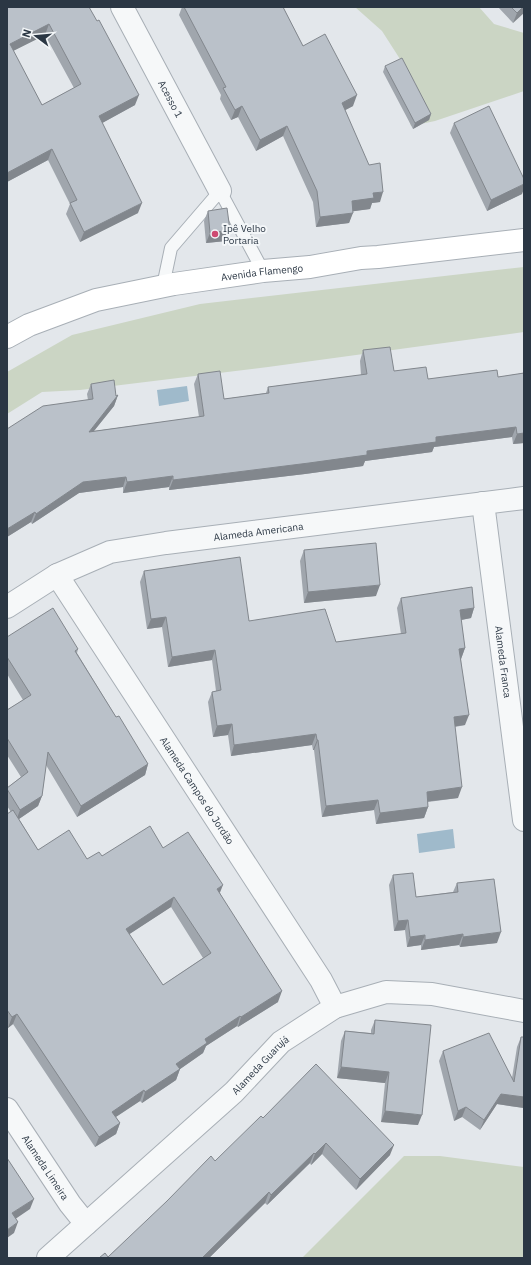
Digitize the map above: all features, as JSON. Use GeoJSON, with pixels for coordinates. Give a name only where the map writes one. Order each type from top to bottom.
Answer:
{"type":"FeatureCollection","features":[{"type":"Feature","properties":{"kind":"street","name":"Acesso 1"},"geometry":{"type":"LineString","coordinates":[[122,7],[220,191]]}},
{"type":"Feature","properties":{"kind":"street","name":"Avenida Flamengo"},"geometry":{"type":"LineString","coordinates":[[7,337],[29,325],[96,300],[163,286],[262,271],[310,267],[361,258],[524,240]]}},
{"type":"Feature","properties":{"kind":"street","name":"Alameda Americana"},"geometry":{"type":"LineString","coordinates":[[7,607],[57,575],[110,552],[166,542],[524,498]]}},
{"type":"Feature","properties":{"kind":"street","name":"Alameda Franca"},"geometry":{"type":"LineString","coordinates":[[483,504],[524,820]]}},
{"type":"Feature","properties":{"kind":"street","name":"Alameda Campos do Jordão"},"geometry":{"type":"LineString","coordinates":[[57,575],[321,980],[335,1006]]}},
{"type":"Feature","properties":{"kind":"street","name":"Alameda Guarujá"},"geometry":{"type":"LineString","coordinates":[[48,1258],[234,1092],[281,1042],[335,1006],[386,992],[432,994],[524,1011]]}},
{"type":"Feature","properties":{"kind":"street","name":"Alameda Limeira"},"geometry":{"type":"LineString","coordinates":[[7,1109],[70,1204],[86,1224]]}},
{"type":"Feature","properties":{"kind":"lane"},"geometry":{"type":"LineString","coordinates":[[163,286],[171,248],[220,191],[262,271]]}},
{"type":"Feature","properties":{"kind":"green space"},"geometry":{"type":"Polygon","coordinates":[[[355,7],[479,7],[494,24],[524,33],[524,91],[435,121],[411,126],[402,100],[416,84],[382,31],[355,7]]]}},
{"type":"Feature","properties":{"kind":"green space"},"geometry":{"type":"Polygon","coordinates":[[[524,267],[524,332],[268,367],[80,390],[42,392],[7,414],[7,372],[72,335],[200,304],[524,267]]]}},
{"type":"Feature","properties":{"kind":"green space"},"geometry":{"type":"Polygon","coordinates":[[[404,1156],[440,1156],[524,1167],[524,1258],[302,1258],[404,1156]]]}},
{"type":"Feature","properties":{"kind":"water"},"geometry":{"type":"Polygon","coordinates":[[[187,386],[189,401],[159,406],[157,390],[187,386]]]}},
{"type":"Feature","properties":{"kind":"water"},"geometry":{"type":"Polygon","coordinates":[[[453,829],[455,848],[419,853],[417,834],[453,829]]]}},
{"type":"Feature","properties":{"kind":"building"},"geometry":{"type":"Polygon","coordinates":[[[7,7],[89,7],[97,21],[99,20],[139,95],[99,116],[142,203],[84,232],[70,203],[77,200],[52,149],[7,173],[7,7]],[[49,24],[10,44],[42,105],[81,84],[49,24]]]}},
{"type":"Feature","properties":{"kind":"building"},"geometry":{"type":"Polygon","coordinates":[[[184,7],[283,7],[303,46],[325,34],[357,95],[342,103],[369,165],[380,163],[383,192],[373,193],[374,198],[352,201],[353,213],[320,217],[317,191],[287,126],[260,140],[242,106],[235,110],[223,88],[226,87],[184,7]]]}},
{"type":"Feature","properties":{"kind":"building"},"geometry":{"type":"Polygon","coordinates":[[[511,7],[523,7],[517,13],[511,7]]]}},
{"type":"Feature","properties":{"kind":"building"},"geometry":{"type":"Polygon","coordinates":[[[402,58],[431,114],[415,123],[385,66],[402,58]]]}},
{"type":"Feature","properties":{"kind":"building"},"geometry":{"type":"Polygon","coordinates":[[[489,106],[524,179],[524,184],[491,200],[454,123],[489,106]]]}},
{"type":"Feature","properties":{"kind":"building"},"geometry":{"type":"Polygon","coordinates":[[[227,208],[230,230],[210,233],[208,211],[227,208]]]}},
{"type":"Feature","properties":{"kind":"building"},"geometry":{"type":"Polygon","coordinates":[[[390,347],[394,371],[426,367],[428,379],[497,370],[498,377],[524,373],[524,433],[517,434],[516,427],[436,437],[436,442],[367,451],[367,455],[173,480],[173,476],[127,482],[126,477],[83,482],[36,514],[35,512],[7,529],[7,429],[43,406],[93,399],[91,384],[114,380],[116,396],[118,395],[89,432],[204,416],[198,374],[220,371],[224,399],[269,393],[268,387],[367,374],[363,350],[390,347]]]}},
{"type":"Feature","properties":{"kind":"building"},"geometry":{"type":"Polygon","coordinates":[[[376,543],[380,585],[308,592],[304,550],[376,543]]]}},
{"type":"Feature","properties":{"kind":"building"},"geometry":{"type":"Polygon","coordinates":[[[240,557],[249,621],[325,609],[336,642],[406,633],[401,598],[472,587],[474,608],[460,610],[465,648],[459,649],[469,715],[454,717],[462,787],[427,792],[428,807],[380,813],[378,800],[326,806],[316,734],[234,745],[232,724],[217,726],[212,692],[221,690],[215,650],[172,657],[166,617],[151,619],[144,571],[240,557]]]}},
{"type":"Feature","properties":{"kind":"building"},"geometry":{"type":"Polygon","coordinates":[[[53,608],[78,649],[75,651],[116,717],[119,716],[148,764],[81,806],[48,752],[42,796],[20,810],[7,788],[28,772],[7,738],[7,710],[31,695],[7,657],[7,637],[53,608]]]}},
{"type":"Feature","properties":{"kind":"building"},"geometry":{"type":"Polygon","coordinates":[[[13,810],[38,850],[69,830],[87,859],[99,852],[102,856],[150,826],[163,848],[188,832],[223,885],[217,889],[282,991],[205,1039],[207,1043],[176,1064],[180,1069],[145,1092],[144,1090],[112,1112],[120,1123],[99,1137],[17,1014],[12,1017],[7,1010],[7,814],[13,810]],[[174,897],[126,929],[163,985],[211,953],[174,897]]]}},
{"type":"Feature","properties":{"kind":"building"},"geometry":{"type":"Polygon","coordinates":[[[413,873],[416,897],[458,892],[457,883],[494,879],[501,932],[463,937],[463,934],[425,940],[425,935],[410,937],[408,920],[398,921],[393,875],[413,873]]]}},
{"type":"Feature","properties":{"kind":"building"},"geometry":{"type":"Polygon","coordinates":[[[375,1020],[431,1025],[422,1115],[385,1111],[389,1072],[341,1067],[345,1031],[374,1034],[375,1020]]]}},
{"type":"Feature","properties":{"kind":"building"},"geometry":{"type":"Polygon","coordinates":[[[489,1033],[514,1082],[521,1037],[524,1037],[524,1097],[501,1094],[484,1120],[466,1107],[458,1111],[443,1051],[489,1033]]]}},
{"type":"Feature","properties":{"kind":"building"},"geometry":{"type":"Polygon","coordinates":[[[316,1064],[394,1145],[360,1179],[326,1143],[271,1195],[269,1192],[202,1258],[99,1258],[105,1253],[108,1257],[167,1201],[211,1156],[215,1161],[261,1116],[263,1118],[316,1064]]]}},
{"type":"Feature","properties":{"kind":"building"},"geometry":{"type":"Polygon","coordinates":[[[7,1158],[34,1199],[12,1213],[18,1222],[7,1230],[7,1158]]]}},
{"type":"Feature","properties":{"kind":"place","name":"Ipê Velho Portaria"},"geometry":{"type":"Point","coordinates":[215,234]}}]}
